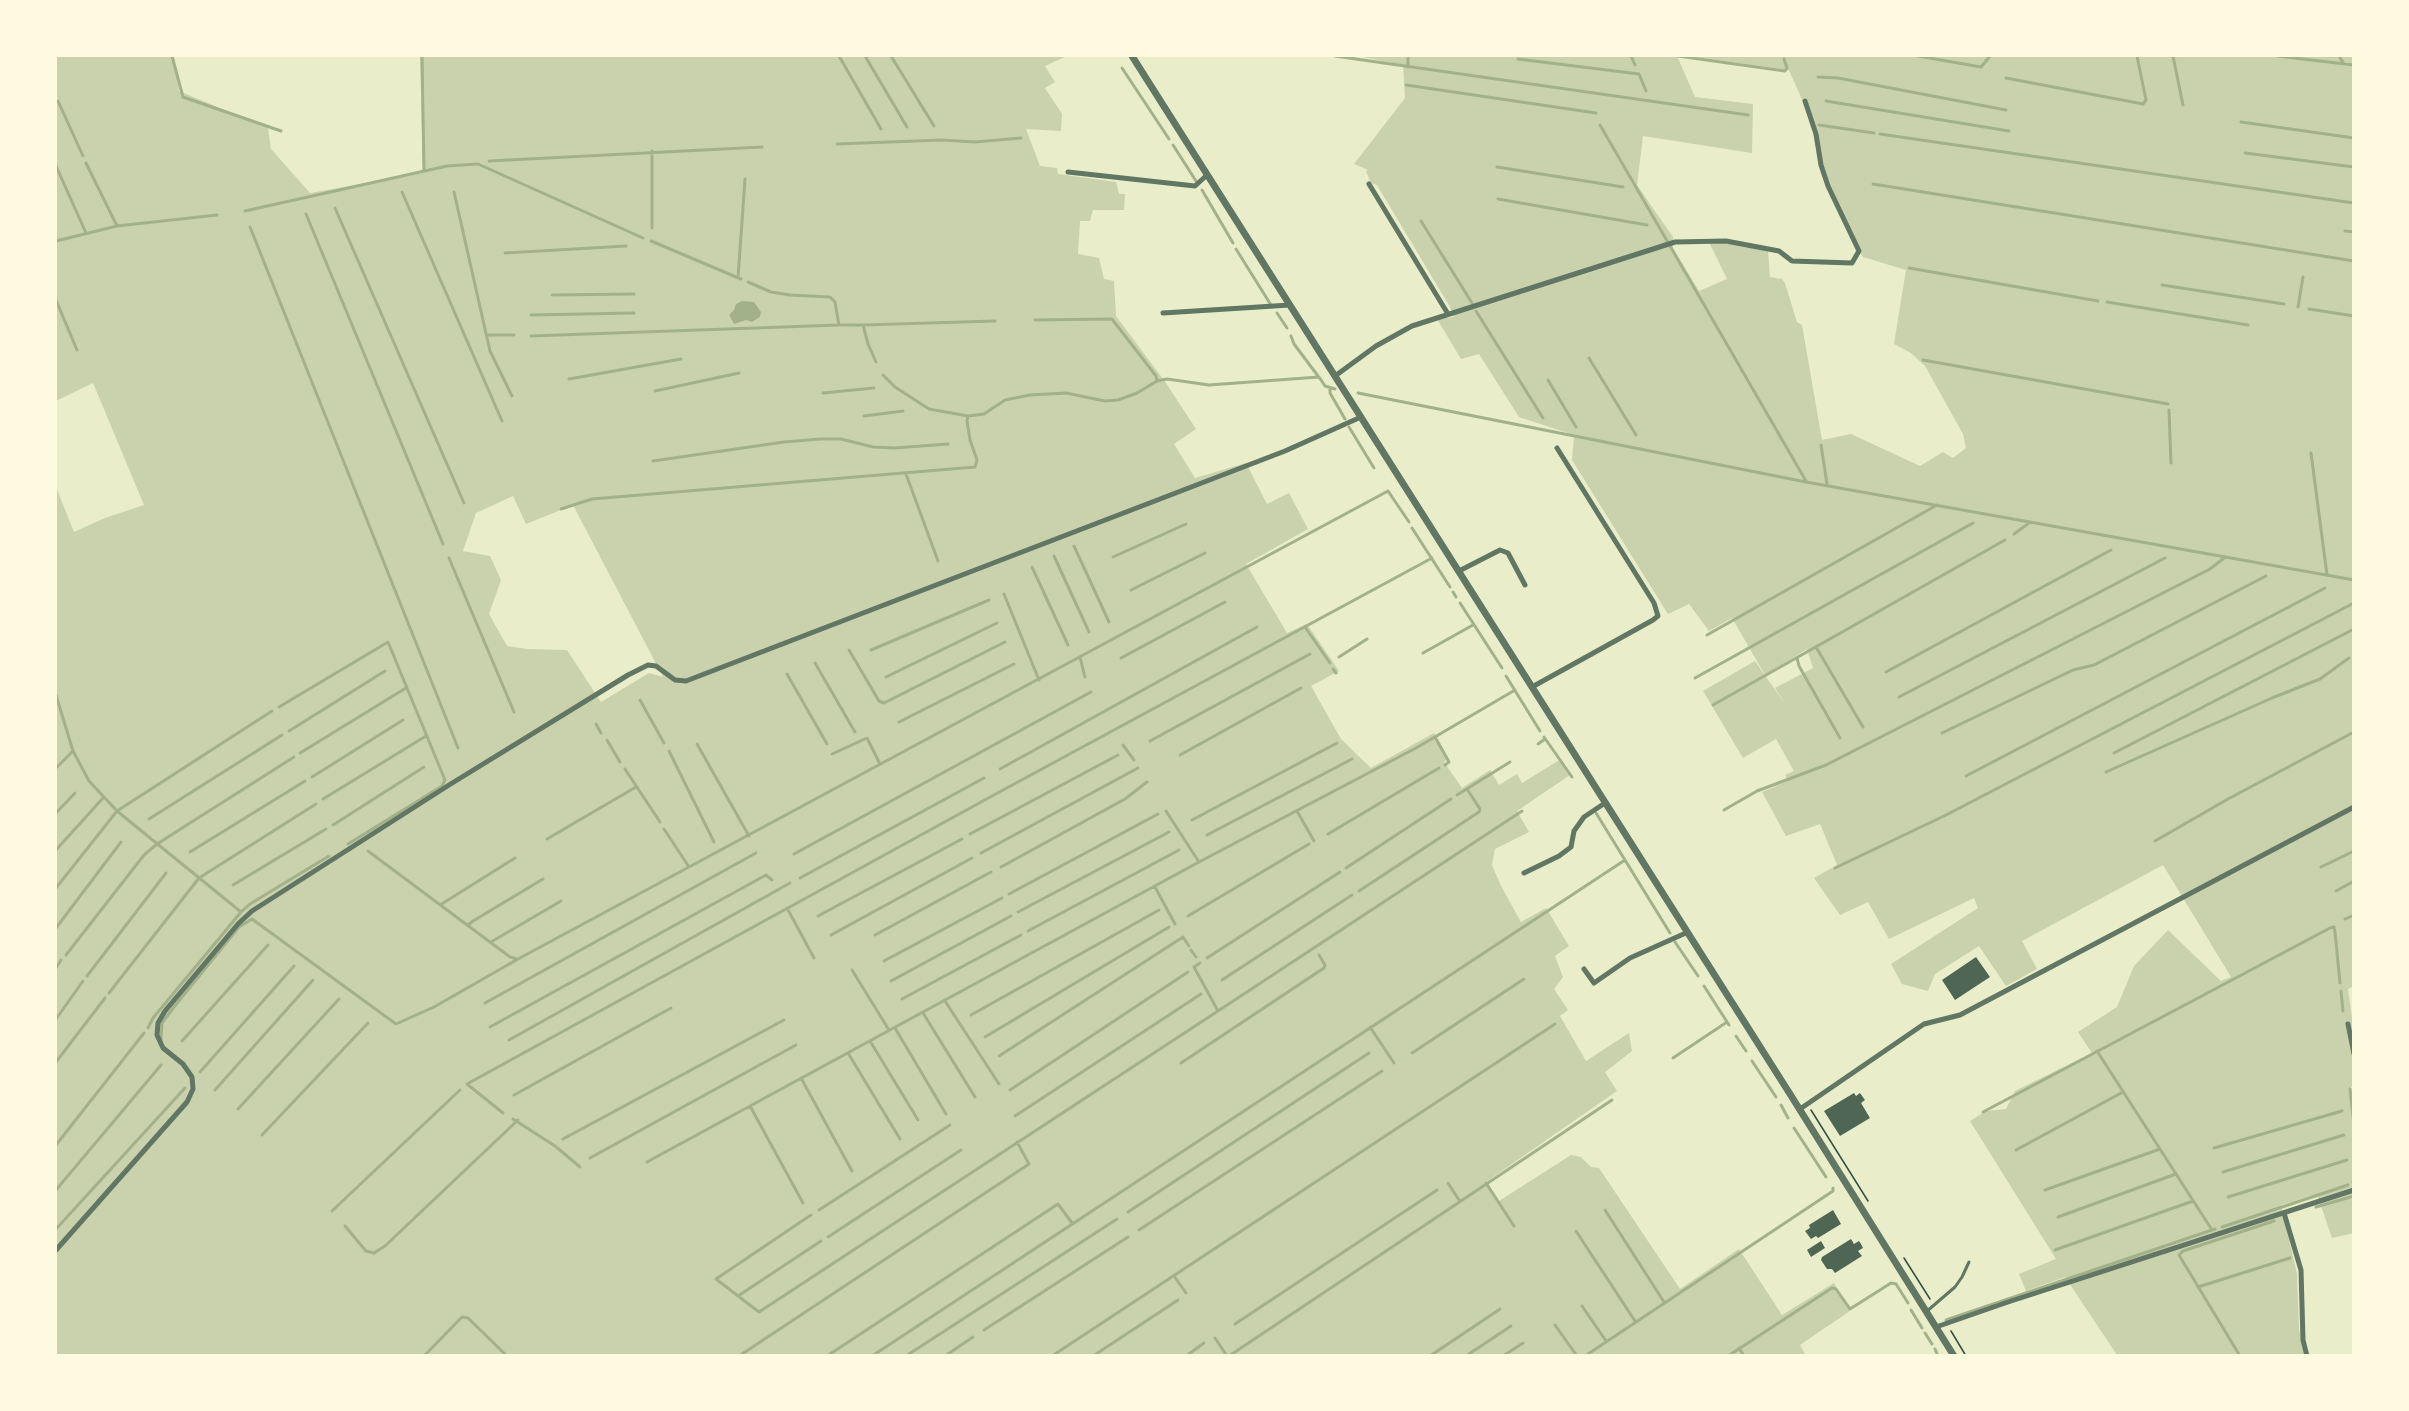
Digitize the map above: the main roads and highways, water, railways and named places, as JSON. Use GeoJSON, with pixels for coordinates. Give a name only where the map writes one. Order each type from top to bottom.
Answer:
{"type":"FeatureCollection","features":[{"type":"Feature","properties":{"kind":"waterway"},"geometry":{"type":"LineString","coordinates":[[172,56],[183,97],[281,131]]}},
{"type":"Feature","properties":{"kind":"waterway"},"geometry":{"type":"LineString","coordinates":[[422,56],[424,171]]}},
{"type":"Feature","properties":{"kind":"waterway"},"geometry":{"type":"LineString","coordinates":[[839,56],[881,129]]}},
{"type":"Feature","properties":{"kind":"waterway"},"geometry":{"type":"LineString","coordinates":[[865,56],[907,127]]}},
{"type":"Feature","properties":{"kind":"waterway"},"geometry":{"type":"LineString","coordinates":[[891,56],[934,126]]}},
{"type":"Feature","properties":{"kind":"waterway"},"geometry":{"type":"LineString","coordinates":[[1335,56],[1748,115]]}},
{"type":"Feature","properties":{"kind":"waterway"},"geometry":{"type":"LineString","coordinates":[[1408,56],[1408,67]]}},
{"type":"Feature","properties":{"kind":"waterway"},"geometry":{"type":"LineString","coordinates":[[1631,56],[1635,65]]}},
{"type":"Feature","properties":{"kind":"waterway"},"geometry":{"type":"LineString","coordinates":[[1678,56],[1785,71],[1787,68],[1784,59]]}},
{"type":"Feature","properties":{"kind":"waterway"},"geometry":{"type":"LineString","coordinates":[[1918,56],[1981,67],[1990,56]]}},
{"type":"Feature","properties":{"kind":"waterway"},"geometry":{"type":"LineString","coordinates":[[2006,78],[2143,104],[2146,100],[2137,56]]}},
{"type":"Feature","properties":{"kind":"waterway"},"geometry":{"type":"LineString","coordinates":[[2173,56],[2183,105]]}},
{"type":"Feature","properties":{"kind":"waterway"},"geometry":{"type":"LineString","coordinates":[[2277,56],[2354,65]]}},
{"type":"Feature","properties":{"kind":"waterway"},"geometry":{"type":"LineString","coordinates":[[2339,56],[2344,64]]}},
{"type":"Feature","properties":{"kind":"waterway"},"geometry":{"type":"LineString","coordinates":[[1518,59],[1639,74],[1646,91]]}},
{"type":"Feature","properties":{"kind":"waterway"},"geometry":{"type":"LineString","coordinates":[[1122,68],[1169,139]]}},
{"type":"Feature","properties":{"kind":"waterway"},"geometry":{"type":"LineString","coordinates":[[1818,77],[1838,78],[2006,110]]}},
{"type":"Feature","properties":{"kind":"waterway"},"geometry":{"type":"LineString","coordinates":[[1406,85],[1596,113]]}},
{"type":"Feature","properties":{"kind":"waterway"},"geometry":{"type":"LineString","coordinates":[[58,101],[83,156]]}},
{"type":"Feature","properties":{"kind":"waterway"},"geometry":{"type":"LineString","coordinates":[[1826,101],[2009,131]]}},
{"type":"Feature","properties":{"kind":"waterway"},"geometry":{"type":"LineString","coordinates":[[2241,122],[2354,138]]}},
{"type":"Feature","properties":{"kind":"waterway"},"geometry":{"type":"LineString","coordinates":[[1600,125],[1806,481]]}},
{"type":"Feature","properties":{"kind":"waterway"},"geometry":{"type":"LineString","coordinates":[[1819,125],[1874,133]]}},
{"type":"Feature","properties":{"kind":"waterway"},"geometry":{"type":"LineString","coordinates":[[1880,134],[2354,203]]}},
{"type":"Feature","properties":{"kind":"waterway"},"geometry":{"type":"LineString","coordinates":[[837,144],[942,140],[975,142],[1021,138]]}},
{"type":"Feature","properties":{"kind":"waterway"},"geometry":{"type":"LineString","coordinates":[[1173,145],[1196,181]]}},
{"type":"Feature","properties":{"kind":"waterway"},"geometry":{"type":"LineString","coordinates":[[489,161],[762,147]]}},
{"type":"Feature","properties":{"kind":"waterway"},"geometry":{"type":"LineString","coordinates":[[652,151],[652,228]]}},
{"type":"Feature","properties":{"kind":"waterway"},"geometry":{"type":"LineString","coordinates":[[2245,153],[2354,167]]}},
{"type":"Feature","properties":{"kind":"waterway"},"geometry":{"type":"LineString","coordinates":[[86,163],[117,226]]}},
{"type":"Feature","properties":{"kind":"waterway"},"geometry":{"type":"LineString","coordinates":[[245,211],[447,166],[478,164],[643,238]]}},
{"type":"Feature","properties":{"kind":"waterway"},"geometry":{"type":"LineString","coordinates":[[56,166],[86,233]]}},
{"type":"Feature","properties":{"kind":"waterway"},"geometry":{"type":"LineString","coordinates":[[1497,167],[1623,187]]}},
{"type":"Feature","properties":{"kind":"waterway"},"geometry":{"type":"LineString","coordinates":[[738,278],[745,179]]}},
{"type":"Feature","properties":{"kind":"waterway"},"geometry":{"type":"LineString","coordinates":[[1873,184],[2354,261]]}},
{"type":"Feature","properties":{"kind":"waterway"},"geometry":{"type":"LineString","coordinates":[[1202,190],[1233,243]]}},
{"type":"Feature","properties":{"kind":"waterway"},"geometry":{"type":"LineString","coordinates":[[402,192],[502,421]]}},
{"type":"Feature","properties":{"kind":"waterway"},"geometry":{"type":"LineString","coordinates":[[454,192],[490,351],[512,396]]}},
{"type":"Feature","properties":{"kind":"waterway"},"geometry":{"type":"LineString","coordinates":[[1498,199],[1647,225]]}},
{"type":"Feature","properties":{"kind":"waterway"},"geometry":{"type":"LineString","coordinates":[[335,208],[464,503]]}},
{"type":"Feature","properties":{"kind":"waterway"},"geometry":{"type":"LineString","coordinates":[[306,214],[443,544]]}},
{"type":"Feature","properties":{"kind":"waterway"},"geometry":{"type":"LineString","coordinates":[[56,241],[117,226],[217,215]]}},
{"type":"Feature","properties":{"kind":"waterway"},"geometry":{"type":"LineString","coordinates":[[1421,221],[1472,303]]}},
{"type":"Feature","properties":{"kind":"waterway"},"geometry":{"type":"LineString","coordinates":[[250,227],[458,748]]}},
{"type":"Feature","properties":{"kind":"waterway"},"geometry":{"type":"LineString","coordinates":[[2345,231],[2354,232]]}},
{"type":"Feature","properties":{"kind":"waterway"},"geometry":{"type":"LineString","coordinates":[[651,241],[741,279]]}},
{"type":"Feature","properties":{"kind":"waterway"},"geometry":{"type":"LineString","coordinates":[[505,253],[626,246]]}},
{"type":"Feature","properties":{"kind":"waterway"},"geometry":{"type":"LineString","coordinates":[[1236,249],[1271,305]]}},
{"type":"Feature","properties":{"kind":"waterway"},"geometry":{"type":"LineString","coordinates":[[1909,268],[2098,301]]}},
{"type":"Feature","properties":{"kind":"waterway"},"geometry":{"type":"LineString","coordinates":[[2298,307],[2303,277]]}},
{"type":"Feature","properties":{"kind":"waterway"},"geometry":{"type":"LineString","coordinates":[[748,282],[771,292],[830,297],[835,302],[839,325],[863,325],[876,362]]}},
{"type":"Feature","properties":{"kind":"waterway"},"geometry":{"type":"LineString","coordinates":[[2162,285],[2284,304]]}},
{"type":"Feature","properties":{"kind":"waterway"},"geometry":{"type":"LineString","coordinates":[[552,295],[634,294]]}},
{"type":"Feature","properties":{"kind":"waterway"},"geometry":{"type":"LineString","coordinates":[[56,300],[77,350]]}},
{"type":"Feature","properties":{"kind":"waterway"},"geometry":{"type":"LineString","coordinates":[[2107,302],[2248,325]]}},
{"type":"Feature","properties":{"kind":"waterway"},"geometry":{"type":"LineString","coordinates":[[2309,309],[2354,316]]}},
{"type":"Feature","properties":{"kind":"waterway"},"geometry":{"type":"LineString","coordinates":[[1476,311],[1543,418]]}},
{"type":"Feature","properties":{"kind":"waterway"},"geometry":{"type":"LineString","coordinates":[[531,315],[634,313]]}},
{"type":"Feature","properties":{"kind":"waterway"},"geometry":{"type":"LineString","coordinates":[[1277,313],[1287,328]]}},
{"type":"Feature","properties":{"kind":"waterway"},"geometry":{"type":"LineString","coordinates":[[1035,320],[1112,319],[1156,376],[1157,381]]}},
{"type":"Feature","properties":{"kind":"waterway"},"geometry":{"type":"LineString","coordinates":[[863,325],[995,321]]}},
{"type":"Feature","properties":{"kind":"waterway"},"geometry":{"type":"LineString","coordinates":[[531,336],[839,325]]}},
{"type":"Feature","properties":{"kind":"waterway"},"geometry":{"type":"LineString","coordinates":[[488,335],[514,335]]}},
{"type":"Feature","properties":{"kind":"waterway"},"geometry":{"type":"LineString","coordinates":[[1291,336],[1294,344],[1318,376]]}},
{"type":"Feature","properties":{"kind":"waterway"},"geometry":{"type":"LineString","coordinates":[[1589,358],[1636,435]]}},
{"type":"Feature","properties":{"kind":"waterway"},"geometry":{"type":"LineString","coordinates":[[569,379],[681,359]]}},
{"type":"Feature","properties":{"kind":"waterway"},"geometry":{"type":"LineString","coordinates":[[1923,360],[2168,404]]}},
{"type":"Feature","properties":{"kind":"waterway"},"geometry":{"type":"LineString","coordinates":[[655,391],[739,373]]}},
{"type":"Feature","properties":{"kind":"waterway"},"geometry":{"type":"LineString","coordinates":[[883,375],[895,387],[929,409],[968,416],[984,414],[1005,400],[1030,395],[1066,393],[1105,401],[1118,400],[1137,393],[1157,381],[1167,379],[1209,385],[1319,377],[1325,386],[1335,389]]}},
{"type":"Feature","properties":{"kind":"waterway"},"geometry":{"type":"LineString","coordinates":[[1548,380],[1576,427]]}},
{"type":"Feature","properties":{"kind":"waterway"},"geometry":{"type":"LineString","coordinates":[[823,393],[874,388]]}},
{"type":"Feature","properties":{"kind":"waterway"},"geometry":{"type":"LineString","coordinates":[[1330,389],[1345,419]]}},
{"type":"Feature","properties":{"kind":"waterway"},"geometry":{"type":"LineString","coordinates":[[1358,393],[1806,482],[2354,580]]}},
{"type":"Feature","properties":{"kind":"waterway"},"geometry":{"type":"LineString","coordinates":[[2169,410],[2171,463]]}},
{"type":"Feature","properties":{"kind":"waterway"},"geometry":{"type":"LineString","coordinates":[[864,416],[903,411]]}},
{"type":"Feature","properties":{"kind":"waterway"},"geometry":{"type":"LineString","coordinates":[[561,509],[592,499],[975,467],[977,460],[970,440],[968,416]]}},
{"type":"Feature","properties":{"kind":"waterway"},"geometry":{"type":"LineString","coordinates":[[1349,427],[1374,468]]}},
{"type":"Feature","properties":{"kind":"waterway"},"geometry":{"type":"LineString","coordinates":[[653,461],[820,439],[841,439],[873,447],[895,448],[948,444]]}},
{"type":"Feature","properties":{"kind":"waterway"},"geometry":{"type":"LineString","coordinates":[[1821,445],[1827,484]]}},
{"type":"Feature","properties":{"kind":"waterway"},"geometry":{"type":"LineString","coordinates":[[2311,453],[2327,575]]}},
{"type":"Feature","properties":{"kind":"waterway"},"geometry":{"type":"LineString","coordinates":[[906,474],[938,561]]}},
{"type":"Feature","properties":{"kind":"waterway"},"geometry":{"type":"LineString","coordinates":[[1388,491],[1409,522]]}},
{"type":"Feature","properties":{"kind":"waterway"},"geometry":{"type":"LineString","coordinates":[[161,1040],[162,1023],[174,1007],[239,927],[252,919],[396,1024],[434,1007],[518,959],[1388,491]]}},
{"type":"Feature","properties":{"kind":"waterway"},"geometry":{"type":"LineString","coordinates":[[1707,635],[1937,505]]}},
{"type":"Feature","properties":{"kind":"waterway"},"geometry":{"type":"LineString","coordinates":[[1695,678],[1973,523]]}},
{"type":"Feature","properties":{"kind":"waterway"},"geometry":{"type":"LineString","coordinates":[[2014,534],[2029,523]]}},
{"type":"Feature","properties":{"kind":"waterway"},"geometry":{"type":"LineString","coordinates":[[1113,557],[1186,524]]}},
{"type":"Feature","properties":{"kind":"waterway"},"geometry":{"type":"LineString","coordinates":[[1412,528],[1450,587]]}},
{"type":"Feature","properties":{"kind":"waterway"},"geometry":{"type":"LineString","coordinates":[[1713,705],[2005,540]]}},
{"type":"Feature","properties":{"kind":"waterway"},"geometry":{"type":"LineString","coordinates":[[1074,546],[1109,622]]}},
{"type":"Feature","properties":{"kind":"waterway"},"geometry":{"type":"LineString","coordinates":[[1886,672],[2111,550]]}},
{"type":"Feature","properties":{"kind":"waterway"},"geometry":{"type":"LineString","coordinates":[[1131,590],[1205,553]]}},
{"type":"Feature","properties":{"kind":"waterway"},"geometry":{"type":"LineString","coordinates":[[1054,556],[1089,632]]}},
{"type":"Feature","properties":{"kind":"waterway"},"geometry":{"type":"LineString","coordinates":[[449,558],[514,712]]}},
{"type":"Feature","properties":{"kind":"waterway"},"geometry":{"type":"LineString","coordinates":[[503,1113],[467,1084],[1432,558]]}},
{"type":"Feature","properties":{"kind":"waterway"},"geometry":{"type":"LineString","coordinates":[[1899,697],[2165,558]]}},
{"type":"Feature","properties":{"kind":"waterway"},"geometry":{"type":"LineString","coordinates":[[1724,810],[1757,791],[1826,765],[2210,569],[2224,558]]}},
{"type":"Feature","properties":{"kind":"waterway"},"geometry":{"type":"LineString","coordinates":[[1032,567],[1068,645]]}},
{"type":"Feature","properties":{"kind":"waterway"},"geometry":{"type":"LineString","coordinates":[[1942,733],[2073,670],[2094,665],[2266,576]]}},
{"type":"Feature","properties":{"kind":"waterway"},"geometry":{"type":"LineString","coordinates":[[1966,776],[2325,588]]}},
{"type":"Feature","properties":{"kind":"waterway"},"geometry":{"type":"LineString","coordinates":[[1453,592],[1456,597]]}},
{"type":"Feature","properties":{"kind":"waterway"},"geometry":{"type":"LineString","coordinates":[[1004,594],[1039,680]]}},
{"type":"Feature","properties":{"kind":"waterway"},"geometry":{"type":"LineString","coordinates":[[871,650],[989,600]]}},
{"type":"Feature","properties":{"kind":"waterway"},"geometry":{"type":"LineString","coordinates":[[1121,658],[1225,602]]}},
{"type":"Feature","properties":{"kind":"waterway"},"geometry":{"type":"LineString","coordinates":[[1460,603],[1502,668]]}},
{"type":"Feature","properties":{"kind":"waterway"},"geometry":{"type":"LineString","coordinates":[[1835,868],[1946,815],[2354,603]]}},
{"type":"Feature","properties":{"kind":"waterway"},"geometry":{"type":"LineString","coordinates":[[886,677],[997,623]]}},
{"type":"Feature","properties":{"kind":"waterway"},"geometry":{"type":"LineString","coordinates":[[1423,653],[1473,625]]}},
{"type":"Feature","properties":{"kind":"waterway"},"geometry":{"type":"LineString","coordinates":[[1000,769],[1257,627]]}},
{"type":"Feature","properties":{"kind":"waterway"},"geometry":{"type":"LineString","coordinates":[[1305,627],[1330,663]]}},
{"type":"Feature","properties":{"kind":"waterway"},"geometry":{"type":"LineString","coordinates":[[2114,753],[2354,629]]}},
{"type":"Feature","properties":{"kind":"waterway"},"geometry":{"type":"LineString","coordinates":[[1339,657],[1367,639]]}},
{"type":"Feature","properties":{"kind":"waterway"},"geometry":{"type":"LineString","coordinates":[[279,707],[388,642],[445,780],[442,786],[348,844]]}},
{"type":"Feature","properties":{"kind":"waterway"},"geometry":{"type":"LineString","coordinates":[[849,650],[879,701],[884,703],[1005,642]]}},
{"type":"Feature","properties":{"kind":"waterway"},"geometry":{"type":"LineString","coordinates":[[1816,647],[1863,727]]}},
{"type":"Feature","properties":{"kind":"waterway"},"geometry":{"type":"LineString","coordinates":[[1150,741],[1310,654]]}},
{"type":"Feature","properties":{"kind":"waterway"},"geometry":{"type":"LineString","coordinates":[[1080,657],[1085,677]]}},
{"type":"Feature","properties":{"kind":"waterway"},"geometry":{"type":"LineString","coordinates":[[1797,658],[1799,666],[1840,738]]}},
{"type":"Feature","properties":{"kind":"waterway"},"geometry":{"type":"LineString","coordinates":[[2106,772],[2320,679],[2349,658]]}},
{"type":"Feature","properties":{"kind":"waterway"},"geometry":{"type":"LineString","coordinates":[[815,663],[855,732]]}},
{"type":"Feature","properties":{"kind":"waterway"},"geometry":{"type":"LineString","coordinates":[[899,722],[1014,664]]}},
{"type":"Feature","properties":{"kind":"waterway"},"geometry":{"type":"LineString","coordinates":[[1333,669],[1336,673]]}},
{"type":"Feature","properties":{"kind":"waterway"},"geometry":{"type":"LineString","coordinates":[[289,731],[385,671]]}},
{"type":"Feature","properties":{"kind":"waterway"},"geometry":{"type":"LineString","coordinates":[[787,674],[827,744]]}},
{"type":"Feature","properties":{"kind":"waterway"},"geometry":{"type":"LineString","coordinates":[[1506,676],[1540,731]]}},
{"type":"Feature","properties":{"kind":"waterway"},"geometry":{"type":"LineString","coordinates":[[300,753],[406,688]]}},
{"type":"Feature","properties":{"kind":"waterway"},"geometry":{"type":"LineString","coordinates":[[1180,755],[1301,688]]}},
{"type":"Feature","properties":{"kind":"waterway"},"geometry":{"type":"LineString","coordinates":[[647,1162],[1199,862],[1416,748],[1515,690]]}},
{"type":"Feature","properties":{"kind":"waterway"},"geometry":{"type":"LineString","coordinates":[[794,854],[1091,692]]}},
{"type":"Feature","properties":{"kind":"waterway"},"geometry":{"type":"LineString","coordinates":[[56,695],[73,751],[89,781],[117,811],[241,912]]}},
{"type":"Feature","properties":{"kind":"waterway"},"geometry":{"type":"LineString","coordinates":[[640,700],[664,743]]}},
{"type":"Feature","properties":{"kind":"waterway"},"geometry":{"type":"LineString","coordinates":[[56,888],[117,811],[272,711]]}},
{"type":"Feature","properties":{"kind":"waterway"},"geometry":{"type":"LineString","coordinates":[[312,777],[403,720]]}},
{"type":"Feature","properties":{"kind":"waterway"},"geometry":{"type":"LineString","coordinates":[[596,724],[601,733]]}},
{"type":"Feature","properties":{"kind":"waterway"},"geometry":{"type":"LineString","coordinates":[[2155,841],[2354,732]]}},
{"type":"Feature","properties":{"kind":"waterway"},"geometry":{"type":"LineString","coordinates":[[149,819],[282,735]]}},
{"type":"Feature","properties":{"kind":"waterway"},"geometry":{"type":"LineString","coordinates":[[323,799],[426,736]]}},
{"type":"Feature","properties":{"kind":"waterway"},"geometry":{"type":"LineString","coordinates":[[1435,737],[1449,762],[1445,765]]}},
{"type":"Feature","properties":{"kind":"waterway"},"geometry":{"type":"LineString","coordinates":[[1544,737],[1572,777]]}},
{"type":"Feature","properties":{"kind":"waterway"},"geometry":{"type":"LineString","coordinates":[[832,754],[867,738],[880,764]]}},
{"type":"Feature","properties":{"kind":"waterway"},"geometry":{"type":"LineString","coordinates":[[1538,744],[1545,739]]}},
{"type":"Feature","properties":{"kind":"waterway"},"geometry":{"type":"LineString","coordinates":[[607,740],[620,762]]}},
{"type":"Feature","properties":{"kind":"waterway"},"geometry":{"type":"LineString","coordinates":[[1192,820],[1337,743]]}},
{"type":"Feature","properties":{"kind":"waterway"},"geometry":{"type":"LineString","coordinates":[[697,744],[749,836]]}},
{"type":"Feature","properties":{"kind":"waterway"},"geometry":{"type":"LineString","coordinates":[[1123,745],[1134,760]]}},
{"type":"Feature","properties":{"kind":"waterway"},"geometry":{"type":"LineString","coordinates":[[56,768],[73,751]]}},
{"type":"Feature","properties":{"kind":"waterway"},"geometry":{"type":"LineString","coordinates":[[669,751],[714,842]]}},
{"type":"Feature","properties":{"kind":"waterway"},"geometry":{"type":"LineString","coordinates":[[970,834],[1118,755]]}},
{"type":"Feature","properties":{"kind":"waterway"},"geometry":{"type":"LineString","coordinates":[[66,955],[144,855],[157,844],[294,757]]}},
{"type":"Feature","properties":{"kind":"waterway"},"geometry":{"type":"LineString","coordinates":[[1207,835],[1352,759]]}},
{"type":"Feature","properties":{"kind":"waterway"},"geometry":{"type":"LineString","coordinates":[[1457,795],[1510,762]]}},
{"type":"Feature","properties":{"kind":"waterway"},"geometry":{"type":"LineString","coordinates":[[333,825],[424,767]]}},
{"type":"Feature","properties":{"kind":"waterway"},"geometry":{"type":"LineString","coordinates":[[981,853],[1138,768]]}},
{"type":"Feature","properties":{"kind":"waterway"},"geometry":{"type":"LineString","coordinates":[[1328,834],[1439,768]]}},
{"type":"Feature","properties":{"kind":"waterway"},"geometry":{"type":"LineString","coordinates":[[625,769],[660,822]]}},
{"type":"Feature","properties":{"kind":"waterway"},"geometry":{"type":"LineString","coordinates":[[800,878],[984,778]]}},
{"type":"Feature","properties":{"kind":"waterway"},"geometry":{"type":"LineString","coordinates":[[190,852],[305,781]]}},
{"type":"Feature","properties":{"kind":"waterway"},"geometry":{"type":"LineString","coordinates":[[1001,867],[1125,799],[1147,782]]}},
{"type":"Feature","properties":{"kind":"waterway"},"geometry":{"type":"LineString","coordinates":[[547,839],[636,787]]}},
{"type":"Feature","properties":{"kind":"waterway"},"geometry":{"type":"LineString","coordinates":[[1359,891],[1479,812],[1480,809],[1467,789]]}},
{"type":"Feature","properties":{"kind":"waterway"},"geometry":{"type":"LineString","coordinates":[[56,813],[75,793]]}},
{"type":"Feature","properties":{"kind":"waterway"},"geometry":{"type":"LineString","coordinates":[[56,850],[103,798]]}},
{"type":"Feature","properties":{"kind":"waterway"},"geometry":{"type":"LineString","coordinates":[[1346,868],[1451,799]]}},
{"type":"Feature","properties":{"kind":"waterway"},"geometry":{"type":"LineString","coordinates":[[109,993],[199,878],[316,804]]}},
{"type":"Feature","properties":{"kind":"waterway"},"geometry":{"type":"LineString","coordinates":[[1166,811],[1199,862]]}},
{"type":"Feature","properties":{"kind":"waterway"},"geometry":{"type":"LineString","coordinates":[[1297,811],[1314,841]]}},
{"type":"Feature","properties":{"kind":"waterway"},"geometry":{"type":"LineString","coordinates":[[1218,1011],[1522,811]]}},
{"type":"Feature","properties":{"kind":"waterway"},"geometry":{"type":"LineString","coordinates":[[1596,813],[1670,933]]}},
{"type":"Feature","properties":{"kind":"waterway"},"geometry":{"type":"LineString","coordinates":[[1009,894],[1158,814]]}},
{"type":"Feature","properties":{"kind":"waterway"},"geometry":{"type":"LineString","coordinates":[[233,885],[326,829]]}},
{"type":"Feature","properties":{"kind":"waterway"},"geometry":{"type":"LineString","coordinates":[[664,829],[689,867]]}},
{"type":"Feature","properties":{"kind":"waterway"},"geometry":{"type":"LineString","coordinates":[[1018,912],[1169,832]]}},
{"type":"Feature","properties":{"kind":"waterway"},"geometry":{"type":"LineString","coordinates":[[818,916],[962,839]]}},
{"type":"Feature","properties":{"kind":"waterway"},"geometry":{"type":"LineString","coordinates":[[56,928],[121,842]]}},
{"type":"Feature","properties":{"kind":"waterway"},"geometry":{"type":"LineString","coordinates":[[1188,916],[1309,844]]}},
{"type":"Feature","properties":{"kind":"waterway"},"geometry":{"type":"LineString","coordinates":[[1028,931],[1179,850]]}},
{"type":"Feature","properties":{"kind":"waterway"},"geometry":{"type":"LineString","coordinates":[[368,851],[510,957],[517,959]]}},
{"type":"Feature","properties":{"kind":"waterway"},"geometry":{"type":"LineString","coordinates":[[2321,867],[2354,851]]}},
{"type":"Feature","properties":{"kind":"waterway"},"geometry":{"type":"LineString","coordinates":[[485,1003],[756,853]]}},
{"type":"Feature","properties":{"kind":"waterway"},"geometry":{"type":"LineString","coordinates":[[148,1028],[153,1018],[241,912],[250,904],[329,856]]}},
{"type":"Feature","properties":{"kind":"waterway"},"geometry":{"type":"LineString","coordinates":[[440,905],[515,858]]}},
{"type":"Feature","properties":{"kind":"waterway"},"geometry":{"type":"LineString","coordinates":[[831,935],[972,858]]}},
{"type":"Feature","properties":{"kind":"waterway"},"geometry":{"type":"LineString","coordinates":[[872,1356],[1625,860]]}},
{"type":"Feature","properties":{"kind":"waterway"},"geometry":{"type":"LineString","coordinates":[[875,935],[991,872]]}},
{"type":"Feature","properties":{"kind":"waterway"},"geometry":{"type":"LineString","coordinates":[[1207,958],[1340,872]]}},
{"type":"Feature","properties":{"kind":"waterway"},"geometry":{"type":"LineString","coordinates":[[87,976],[166,873]]}},
{"type":"Feature","properties":{"kind":"waterway"},"geometry":{"type":"LineString","coordinates":[[490,1027],[766,875],[772,880]]}},
{"type":"Feature","properties":{"kind":"waterway"},"geometry":{"type":"LineString","coordinates":[[468,925],[543,879]]}},
{"type":"Feature","properties":{"kind":"waterway"},"geometry":{"type":"LineString","coordinates":[[2336,891],[2354,881]]}},
{"type":"Feature","properties":{"kind":"waterway"},"geometry":{"type":"LineString","coordinates":[[509,1040],[790,883]]}},
{"type":"Feature","properties":{"kind":"waterway"},"geometry":{"type":"LineString","coordinates":[[1155,887],[1175,924]]}},
{"type":"Feature","properties":{"kind":"waterway"},"geometry":{"type":"LineString","coordinates":[[1222,980],[1352,895]]}},
{"type":"Feature","properties":{"kind":"waterway"},"geometry":{"type":"LineString","coordinates":[[884,961],[1002,898]]}},
{"type":"Feature","properties":{"kind":"waterway"},"geometry":{"type":"LineString","coordinates":[[491,942],[561,901]]}},
{"type":"Feature","properties":{"kind":"waterway"},"geometry":{"type":"LineString","coordinates":[[787,908],[814,958]]}},
{"type":"Feature","properties":{"kind":"waterway"},"geometry":{"type":"LineString","coordinates":[[971,1015],[1159,910]]}},
{"type":"Feature","properties":{"kind":"waterway"},"geometry":{"type":"LineString","coordinates":[[2345,919],[2354,915]]}},
{"type":"Feature","properties":{"kind":"waterway"},"geometry":{"type":"LineString","coordinates":[[891,981],[1011,916]]}},
{"type":"Feature","properties":{"kind":"waterway"},"geometry":{"type":"LineString","coordinates":[[985,1037],[1169,927]]}},
{"type":"Feature","properties":{"kind":"waterway"},"geometry":{"type":"LineString","coordinates":[[1983,1112],[2334,927],[2340,983]]}},
{"type":"Feature","properties":{"kind":"waterway"},"geometry":{"type":"LineString","coordinates":[[902,999],[1021,935]]}},
{"type":"Feature","properties":{"kind":"waterway"},"geometry":{"type":"LineString","coordinates":[[999,1056],[1183,937],[1189,946]]}},
{"type":"Feature","properties":{"kind":"waterway"},"geometry":{"type":"LineString","coordinates":[[1675,942],[1698,976]]}},
{"type":"Feature","properties":{"kind":"waterway"},"geometry":{"type":"LineString","coordinates":[[182,1041],[268,945]]}},
{"type":"Feature","properties":{"kind":"waterway"},"geometry":{"type":"LineString","coordinates":[[1191,950],[1196,957]]}},
{"type":"Feature","properties":{"kind":"waterway"},"geometry":{"type":"LineString","coordinates":[[1181,1063],[1324,968],[1325,965],[1319,955]]}},
{"type":"Feature","properties":{"kind":"waterway"},"geometry":{"type":"LineString","coordinates":[[56,968],[61,960]]}},
{"type":"Feature","properties":{"kind":"waterway"},"geometry":{"type":"LineString","coordinates":[[811,1215],[716,1279],[759,1312],[1218,1011],[1194,967],[1200,963]]}},
{"type":"Feature","properties":{"kind":"waterway"},"geometry":{"type":"LineString","coordinates":[[200,1072],[294,966]]}},
{"type":"Feature","properties":{"kind":"waterway"},"geometry":{"type":"LineString","coordinates":[[852,970],[889,1030]]}},
{"type":"Feature","properties":{"kind":"waterway"},"geometry":{"type":"LineString","coordinates":[[1010,1090],[1188,972]]}},
{"type":"Feature","properties":{"kind":"waterway"},"geometry":{"type":"LineString","coordinates":[[1412,1053],[1524,979]]}},
{"type":"Feature","properties":{"kind":"waterway"},"geometry":{"type":"LineString","coordinates":[[215,1090],[313,980]]}},
{"type":"Feature","properties":{"kind":"waterway"},"geometry":{"type":"LineString","coordinates":[[56,1019],[83,981]]}},
{"type":"Feature","properties":{"kind":"waterway"},"geometry":{"type":"LineString","coordinates":[[1704,986],[1729,1025]]}},
{"type":"Feature","properties":{"kind":"waterway"},"geometry":{"type":"LineString","coordinates":[[2341,991],[2343,1011]]}},
{"type":"Feature","properties":{"kind":"waterway"},"geometry":{"type":"LineString","coordinates":[[1015,1116],[1201,994]]}},
{"type":"Feature","properties":{"kind":"waterway"},"geometry":{"type":"LineString","coordinates":[[56,1062],[105,998]]}},
{"type":"Feature","properties":{"kind":"waterway"},"geometry":{"type":"LineString","coordinates":[[238,1109],[339,999]]}},
{"type":"Feature","properties":{"kind":"waterway"},"geometry":{"type":"LineString","coordinates":[[945,1001],[999,1084]]}},
{"type":"Feature","properties":{"kind":"waterway"},"geometry":{"type":"LineString","coordinates":[[514,1095],[671,1008]]}},
{"type":"Feature","properties":{"kind":"waterway"},"geometry":{"type":"LineString","coordinates":[[923,1013],[975,1097]]}},
{"type":"Feature","properties":{"kind":"waterway"},"geometry":{"type":"LineString","coordinates":[[563,1139],[784,1020]]}},
{"type":"Feature","properties":{"kind":"waterway"},"geometry":{"type":"LineString","coordinates":[[1673,1058],[1727,1022]]}},
{"type":"Feature","properties":{"kind":"waterway"},"geometry":{"type":"LineString","coordinates":[[262,1135],[368,1023]]}},
{"type":"Feature","properties":{"kind":"waterway"},"geometry":{"type":"LineString","coordinates":[[1052,1356],[1555,1024]]}},
{"type":"Feature","properties":{"kind":"waterway"},"geometry":{"type":"LineString","coordinates":[[1370,1027],[1394,1063]]}},
{"type":"Feature","properties":{"kind":"waterway"},"geometry":{"type":"LineString","coordinates":[[895,1028],[946,1114]]}},
{"type":"Feature","properties":{"kind":"waterway"},"geometry":{"type":"LineString","coordinates":[[56,1145],[144,1033]]}},
{"type":"Feature","properties":{"kind":"waterway"},"geometry":{"type":"LineString","coordinates":[[1736,1036],[1746,1051]]}},
{"type":"Feature","properties":{"kind":"waterway"},"geometry":{"type":"LineString","coordinates":[[870,1041],[918,1120]]}},
{"type":"Feature","properties":{"kind":"waterway"},"geometry":{"type":"LineString","coordinates":[[590,1158],[796,1045]]}},
{"type":"Feature","properties":{"kind":"waterway"},"geometry":{"type":"LineString","coordinates":[[2097,1051],[2212,1230]]}},
{"type":"Feature","properties":{"kind":"waterway"},"geometry":{"type":"LineString","coordinates":[[848,1053],[900,1139]]}},
{"type":"Feature","properties":{"kind":"waterway"},"geometry":{"type":"LineString","coordinates":[[1128,1212],[1369,1053]]}},
{"type":"Feature","properties":{"kind":"waterway"},"geometry":{"type":"LineString","coordinates":[[1752,1061],[1776,1097]]}},
{"type":"Feature","properties":{"kind":"waterway"},"geometry":{"type":"LineString","coordinates":[[56,1190],[161,1065]]}},
{"type":"Feature","properties":{"kind":"waterway"},"geometry":{"type":"LineString","coordinates":[[1139,1230],[1382,1071]]}},
{"type":"Feature","properties":{"kind":"waterway"},"geometry":{"type":"LineString","coordinates":[[801,1078],[852,1171]]}},
{"type":"Feature","properties":{"kind":"waterway"},"geometry":{"type":"LineString","coordinates":[[56,1229],[185,1088]]}},
{"type":"Feature","properties":{"kind":"waterway"},"geometry":{"type":"LineString","coordinates":[[2350,1089],[2354,1125]]}},
{"type":"Feature","properties":{"kind":"waterway"},"geometry":{"type":"LineString","coordinates":[[332,1211],[460,1090]]}},
{"type":"Feature","properties":{"kind":"waterway"},"geometry":{"type":"LineString","coordinates":[[2016,1150],[2123,1092]]}},
{"type":"Feature","properties":{"kind":"waterway"},"geometry":{"type":"LineString","coordinates":[[1229,1356],[1612,1100]]}},
{"type":"Feature","properties":{"kind":"waterway"},"geometry":{"type":"LineString","coordinates":[[1781,1105],[1788,1118]]}},
{"type":"Feature","properties":{"kind":"waterway"},"geometry":{"type":"LineString","coordinates":[[750,1106],[803,1203]]}},
{"type":"Feature","properties":{"kind":"waterway"},"geometry":{"type":"LineString","coordinates":[[2214,1148],[2342,1111]]}},
{"type":"Feature","properties":{"kind":"waterway"},"geometry":{"type":"LineString","coordinates":[[513,1119],[555,1146],[580,1167]]}},
{"type":"Feature","properties":{"kind":"waterway"},"geometry":{"type":"LineString","coordinates":[[345,1226],[366,1251],[374,1253],[385,1246],[518,1120]]}},
{"type":"Feature","properties":{"kind":"waterway"},"geometry":{"type":"LineString","coordinates":[[819,1210],[950,1125]]}},
{"type":"Feature","properties":{"kind":"waterway"},"geometry":{"type":"LineString","coordinates":[[1794,1128],[1826,1177]]}},
{"type":"Feature","properties":{"kind":"waterway"},"geometry":{"type":"LineString","coordinates":[[2223,1172],[2344,1135]]}},
{"type":"Feature","properties":{"kind":"waterway"},"geometry":{"type":"LineString","coordinates":[[739,1356],[1029,1164],[1017,1142]]}},
{"type":"Feature","properties":{"kind":"waterway"},"geometry":{"type":"LineString","coordinates":[[2045,1190],[2160,1149]]}},
{"type":"Feature","properties":{"kind":"waterway"},"geometry":{"type":"LineString","coordinates":[[828,1237],[961,1150]]}},
{"type":"Feature","properties":{"kind":"waterway"},"geometry":{"type":"LineString","coordinates":[[2228,1197],[2347,1160]]}},
{"type":"Feature","properties":{"kind":"waterway"},"geometry":{"type":"LineString","coordinates":[[2058,1217],[2176,1174]]}},
{"type":"Feature","properties":{"kind":"waterway"},"geometry":{"type":"LineString","coordinates":[[1448,1183],[1459,1200]]}},
{"type":"Feature","properties":{"kind":"waterway"},"geometry":{"type":"LineString","coordinates":[[1486,1183],[1514,1226]]}},
{"type":"Feature","properties":{"kind":"waterway"},"geometry":{"type":"LineString","coordinates":[[2222,1227],[2348,1185]]}},
{"type":"Feature","properties":{"kind":"waterway"},"geometry":{"type":"LineString","coordinates":[[1585,1356],[1833,1191],[1833,1188]]}},
{"type":"Feature","properties":{"kind":"waterway"},"geometry":{"type":"LineString","coordinates":[[1235,1324],[1437,1190]]}},
{"type":"Feature","properties":{"kind":"waterway"},"geometry":{"type":"LineString","coordinates":[[2316,1207],[2354,1196]]}},
{"type":"Feature","properties":{"kind":"waterway"},"geometry":{"type":"LineString","coordinates":[[2055,1250],[2193,1201]]}},
{"type":"Feature","properties":{"kind":"waterway"},"geometry":{"type":"LineString","coordinates":[[827,1356],[1058,1204],[1072,1223]]}},
{"type":"Feature","properties":{"kind":"waterway"},"geometry":{"type":"LineString","coordinates":[[1605,1210],[1664,1302]]}},
{"type":"Feature","properties":{"kind":"waterway"},"geometry":{"type":"LineString","coordinates":[[906,1356],[1117,1219]]}},
{"type":"Feature","properties":{"kind":"waterway"},"geometry":{"type":"LineString","coordinates":[[2240,1356],[2179,1255],[2183,1251],[2274,1221]]}},
{"type":"Feature","properties":{"kind":"waterway"},"geometry":{"type":"LineString","coordinates":[[1946,1320],[2215,1229]]}},
{"type":"Feature","properties":{"kind":"waterway"},"geometry":{"type":"LineString","coordinates":[[1576,1231],[1635,1321]]}},
{"type":"Feature","properties":{"kind":"waterway"},"geometry":{"type":"LineString","coordinates":[[984,1330],[1128,1237]]}},
{"type":"Feature","properties":{"kind":"waterway"},"geometry":{"type":"LineString","coordinates":[[738,1296],[821,1241]]}},
{"type":"Feature","properties":{"kind":"waterway"},"geometry":{"type":"LineString","coordinates":[[2198,1287],[2290,1258]]}},
{"type":"Feature","properties":{"kind":"waterway"},"geometry":{"type":"LineString","coordinates":[[1174,1276],[1186,1293]]}},
{"type":"Feature","properties":{"kind":"waterway"},"geometry":{"type":"LineString","coordinates":[[1728,1356],[1832,1288],[1836,1289],[1850,1309],[1891,1283],[1896,1284],[1908,1303]]}},
{"type":"Feature","properties":{"kind":"waterway"},"geometry":{"type":"LineString","coordinates":[[1093,1356],[1178,1300]]}},
{"type":"Feature","properties":{"kind":"waterway"},"geometry":{"type":"LineString","coordinates":[[1582,1306],[1606,1341]]}},
{"type":"Feature","properties":{"kind":"waterway"},"geometry":{"type":"LineString","coordinates":[[1430,1356],[1500,1309]]}},
{"type":"Feature","properties":{"kind":"waterway"},"geometry":{"type":"LineString","coordinates":[[1911,1310],[1922,1328]]}},
{"type":"Feature","properties":{"kind":"waterway"},"geometry":{"type":"LineString","coordinates":[[424,1356],[462,1317],[468,1318],[507,1356]]}},
{"type":"Feature","properties":{"kind":"waterway"},"geometry":{"type":"LineString","coordinates":[[1555,1325],[1577,1356]]}},
{"type":"Feature","properties":{"kind":"waterway"},"geometry":{"type":"LineString","coordinates":[[1466,1356],[1511,1326]]}},
{"type":"Feature","properties":{"kind":"waterway"},"geometry":{"type":"LineString","coordinates":[[1925,1333],[1932,1344]]}},
{"type":"Feature","properties":{"kind":"waterway"},"geometry":{"type":"LineString","coordinates":[[945,1356],[973,1337]]}},
{"type":"Feature","properties":{"kind":"waterway"},"geometry":{"type":"LineString","coordinates":[[1215,1338],[1227,1356]]}},
{"type":"Feature","properties":{"kind":"waterway"},"geometry":{"type":"LineString","coordinates":[[1186,1356],[1204,1343]]}},
{"type":"Feature","properties":{"kind":"waterway"},"geometry":{"type":"LineString","coordinates":[[1503,1356],[1523,1343]]}},
{"type":"Feature","properties":{"kind":"waterway"},"geometry":{"type":"LineString","coordinates":[[1739,1348],[1744,1356]]}},
{"type":"Feature","properties":{"kind":"waterway"},"geometry":{"type":"LineString","coordinates":[[1935,1349],[1938,1356]]}}]}
